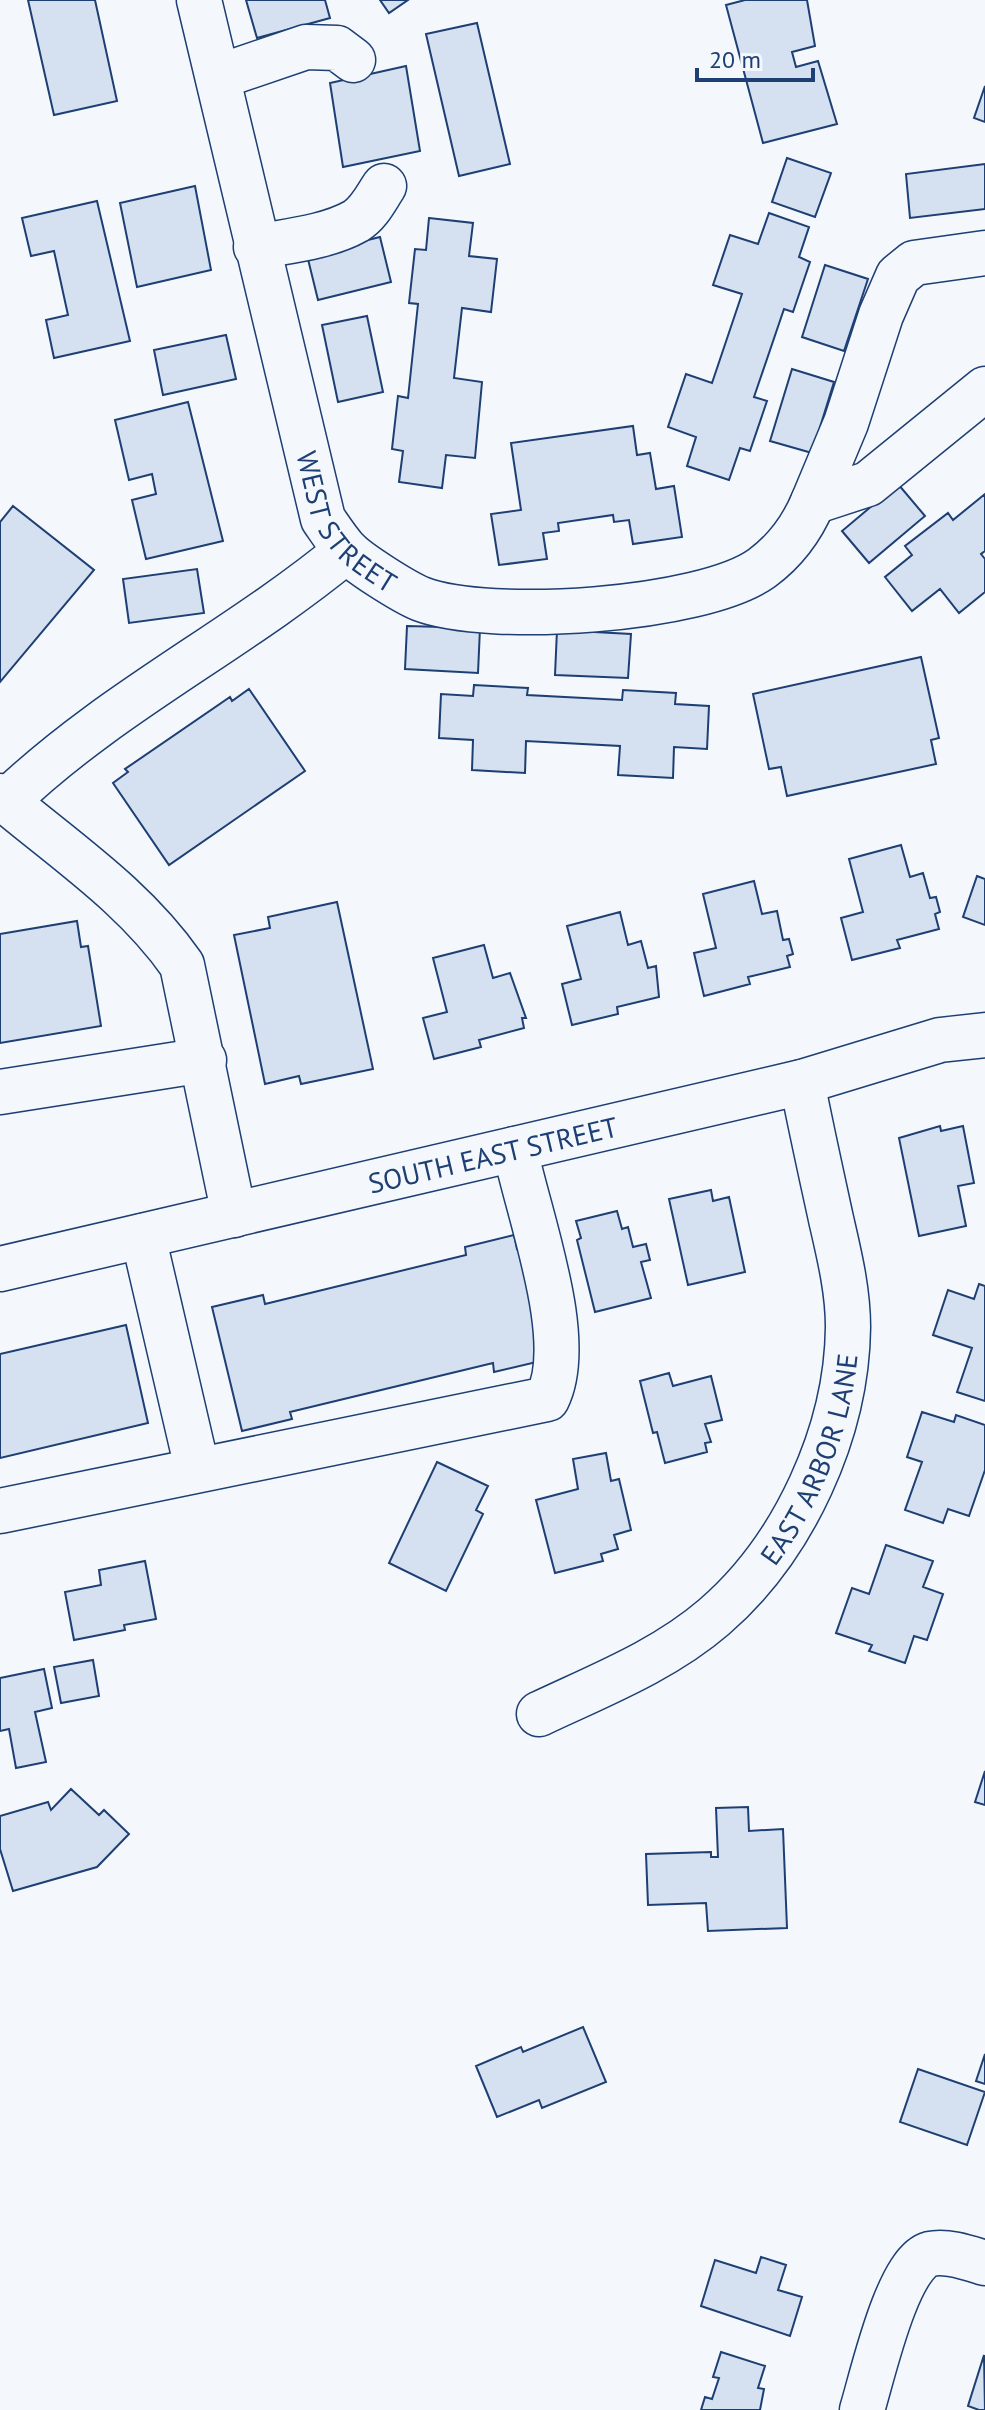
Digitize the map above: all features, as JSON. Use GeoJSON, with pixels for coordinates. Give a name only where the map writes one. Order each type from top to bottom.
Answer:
{"type":"FeatureCollection","features":[{"type":"Feature","properties":{"kind":"street","name":"WEST STREET"},"geometry":{"type":"LineString","coordinates":[[199,0],[323,519],[346,551],[420,598],[476,611],[559,611],[664,601],[723,586],[761,569],[801,529],[846,423],[881,315],[898,276],[914,263],[985,253]]}},
{"type":"Feature","properties":{"kind":"street"},"geometry":{"type":"LineString","coordinates":[[218,77],[306,47],[337,48],[353,60]]}},
{"type":"Feature","properties":{"kind":"street"},"geometry":{"type":"LineString","coordinates":[[256,247],[310,236],[355,221],[370,208],[384,186]]}},
{"type":"Feature","properties":{"kind":"street"},"geometry":{"type":"LineString","coordinates":[[813,502],[868,484],[985,389]]}},
{"type":"Feature","properties":{"kind":"street"},"geometry":{"type":"LineString","coordinates":[[234,1215],[185,974],[159,932],[135,907],[3,799],[65,748],[302,588],[346,551]]}},
{"type":"Feature","properties":{"kind":"street","name":"SOUTH EAST STREET"},"geometry":{"type":"LineString","coordinates":[[0,1269],[802,1082],[940,1040],[985,1035]]}},
{"type":"Feature","properties":{"kind":"street"},"geometry":{"type":"LineString","coordinates":[[0,1092],[204,1060]]}},
{"type":"Feature","properties":{"kind":"street","name":"EAST ARBOR LANE"},"geometry":{"type":"LineString","coordinates":[[539,1714],[636,1669],[714,1617],[772,1552],[798,1508],[822,1456],[845,1370],[848,1325],[845,1283],[802,1082]]}},
{"type":"Feature","properties":{"kind":"street"},"geometry":{"type":"LineString","coordinates":[[0,1511],[197,1468],[547,1399],[554,1385],[557,1360],[554,1309],[515,1149]]}},
{"type":"Feature","properties":{"kind":"street"},"geometry":{"type":"LineString","coordinates":[[143,1236],[197,1468]]}},
{"type":"Feature","properties":{"kind":"street"},"geometry":{"type":"LineString","coordinates":[[862,2410],[901,2287],[912,2266],[929,2254],[948,2254],[985,2263]]}},
{"type":"Feature","properties":{"kind":"building"},"geometry":{"type":"Polygon","coordinates":[[[28,0],[95,0],[117,101],[54,115],[28,0]]]}},
{"type":"Feature","properties":{"kind":"building"},"geometry":{"type":"Polygon","coordinates":[[[246,0],[325,0],[330,18],[257,38],[246,0]]]}},
{"type":"Feature","properties":{"kind":"building"},"geometry":{"type":"Polygon","coordinates":[[[380,0],[408,0],[389,13],[380,0]]]}},
{"type":"Feature","properties":{"kind":"building"},"geometry":{"type":"Polygon","coordinates":[[[745,0],[807,0],[815,46],[792,52],[796,67],[818,61],[837,124],[763,143],[726,5],[745,0]]]}},
{"type":"Feature","properties":{"kind":"building"},"geometry":{"type":"Polygon","coordinates":[[[477,23],[510,164],[459,176],[426,34],[477,23]]]}},
{"type":"Feature","properties":{"kind":"building"},"geometry":{"type":"Polygon","coordinates":[[[406,66],[420,151],[343,167],[330,83],[406,66]]]}},
{"type":"Feature","properties":{"kind":"building"},"geometry":{"type":"Polygon","coordinates":[[[985,86],[985,122],[974,118],[985,86]]]}},
{"type":"Feature","properties":{"kind":"building"},"geometry":{"type":"Polygon","coordinates":[[[787,158],[831,173],[815,217],[772,202],[787,158]]]}},
{"type":"Feature","properties":{"kind":"building"},"geometry":{"type":"Polygon","coordinates":[[[985,164],[985,209],[910,218],[906,174],[985,164]]]}},
{"type":"Feature","properties":{"kind":"building"},"geometry":{"type":"Polygon","coordinates":[[[195,186],[211,270],[137,287],[120,203],[195,186]]]}},
{"type":"Feature","properties":{"kind":"building"},"geometry":{"type":"Polygon","coordinates":[[[97,201],[130,341],[54,358],[46,320],[68,315],[54,251],[31,256],[22,218],[97,201]]]}},
{"type":"Feature","properties":{"kind":"building"},"geometry":{"type":"Polygon","coordinates":[[[769,213],[809,227],[799,257],[810,262],[793,312],[784,309],[754,397],[767,401],[750,451],[740,448],[729,480],[687,466],[696,437],[668,427],[686,374],[712,383],[742,294],[713,285],[730,235],[758,244],[769,213]]]}},
{"type":"Feature","properties":{"kind":"building"},"geometry":{"type":"Polygon","coordinates":[[[429,218],[473,223],[469,256],[497,259],[491,312],[462,308],[454,378],[482,382],[475,458],[446,455],[442,488],[399,482],[403,451],[392,449],[398,396],[408,398],[418,304],[409,303],[415,249],[426,250],[429,218]]]}},
{"type":"Feature","properties":{"kind":"building"},"geometry":{"type":"Polygon","coordinates":[[[380,237],[391,282],[318,300],[307,255],[380,237]]]}},
{"type":"Feature","properties":{"kind":"building"},"geometry":{"type":"Polygon","coordinates":[[[825,265],[868,279],[844,351],[802,337],[825,265]]]}},
{"type":"Feature","properties":{"kind":"building"},"geometry":{"type":"Polygon","coordinates":[[[367,316],[383,392],[338,402],[322,325],[367,316]]]}},
{"type":"Feature","properties":{"kind":"building"},"geometry":{"type":"Polygon","coordinates":[[[226,335],[236,379],[163,395],[154,350],[226,335]]]}},
{"type":"Feature","properties":{"kind":"building"},"geometry":{"type":"Polygon","coordinates":[[[792,369],[834,382],[812,453],[770,441],[792,369]]]}},
{"type":"Feature","properties":{"kind":"building"},"geometry":{"type":"Polygon","coordinates":[[[188,402],[223,541],[146,559],[132,500],[156,494],[152,474],[129,480],[115,420],[188,402]]]}},
{"type":"Feature","properties":{"kind":"building"},"geometry":{"type":"Polygon","coordinates":[[[633,426],[637,455],[650,453],[656,489],[674,486],[682,537],[633,544],[629,520],[614,522],[613,515],[558,523],[559,531],[543,533],[547,559],[499,565],[491,514],[521,510],[511,443],[633,426]]]}},
{"type":"Feature","properties":{"kind":"building"},"geometry":{"type":"Polygon","coordinates":[[[898,484],[925,516],[869,563],[842,531],[898,484]]]}},
{"type":"Feature","properties":{"kind":"building"},"geometry":{"type":"Polygon","coordinates":[[[985,494],[985,551],[981,554],[985,559],[985,592],[959,613],[940,589],[912,611],[885,577],[912,555],[905,546],[948,513],[953,520],[985,494]]]}},
{"type":"Feature","properties":{"kind":"building"},"geometry":{"type":"Polygon","coordinates":[[[13,506],[94,570],[0,682],[0,522],[13,506]]]}},
{"type":"Feature","properties":{"kind":"building"},"geometry":{"type":"Polygon","coordinates":[[[197,569],[204,613],[129,623],[123,579],[197,569]]]}},
{"type":"Feature","properties":{"kind":"building"},"geometry":{"type":"Polygon","coordinates":[[[407,626],[480,628],[478,673],[405,669],[407,626]]]}},
{"type":"Feature","properties":{"kind":"building"},"geometry":{"type":"Polygon","coordinates":[[[557,630],[631,634],[628,678],[555,675],[557,630]]]}},
{"type":"Feature","properties":{"kind":"building"},"geometry":{"type":"Polygon","coordinates":[[[921,657],[939,738],[931,740],[936,764],[787,796],[781,767],[769,769],[753,694],[921,657]]]}},
{"type":"Feature","properties":{"kind":"building"},"geometry":{"type":"Polygon","coordinates":[[[474,685],[528,688],[527,695],[622,700],[623,690],[676,693],[675,704],[709,706],[707,749],[674,747],[673,778],[618,775],[620,746],[526,741],[525,773],[472,770],[473,740],[439,738],[441,694],[473,696],[474,685]]]}},
{"type":"Feature","properties":{"kind":"building"},"geometry":{"type":"Polygon","coordinates":[[[249,689],[305,771],[169,865],[113,783],[128,772],[125,769],[230,697],[232,701],[249,689]]]}},
{"type":"Feature","properties":{"kind":"building"},"geometry":{"type":"Polygon","coordinates":[[[901,845],[910,877],[923,873],[930,898],[936,897],[940,912],[935,914],[939,929],[897,940],[900,948],[852,960],[841,918],[863,912],[849,859],[901,845]]]}},
{"type":"Feature","properties":{"kind":"building"},"geometry":{"type":"Polygon","coordinates":[[[977,876],[985,879],[985,925],[963,917],[977,876]]]}},
{"type":"Feature","properties":{"kind":"building"},"geometry":{"type":"Polygon","coordinates":[[[754,881],[762,914],[777,911],[783,940],[789,939],[793,954],[787,956],[790,967],[748,977],[750,984],[704,996],[694,953],[716,948],[703,894],[754,881]]]}},
{"type":"Feature","properties":{"kind":"building"},"geometry":{"type":"Polygon","coordinates":[[[337,902],[373,1069],[301,1084],[299,1076],[265,1084],[234,935],[270,928],[268,917],[337,902]]]}},
{"type":"Feature","properties":{"kind":"building"},"geometry":{"type":"Polygon","coordinates":[[[620,912],[628,945],[641,941],[648,968],[656,966],[659,997],[617,1007],[618,1014],[572,1025],[562,984],[581,979],[567,926],[620,912]]]}},
{"type":"Feature","properties":{"kind":"building"},"geometry":{"type":"Polygon","coordinates":[[[77,921],[81,947],[88,946],[101,1026],[0,1043],[0,934],[77,921]]]}},
{"type":"Feature","properties":{"kind":"building"},"geometry":{"type":"Polygon","coordinates":[[[484,945],[493,978],[510,973],[526,1018],[522,1018],[524,1028],[479,1040],[481,1047],[434,1059],[423,1018],[447,1012],[433,958],[484,945]]]}},
{"type":"Feature","properties":{"kind":"building"},"geometry":{"type":"Polygon","coordinates":[[[940,1126],[941,1131],[963,1126],[974,1183],[958,1186],[966,1226],[919,1236],[899,1138],[940,1126]]]}},
{"type":"Feature","properties":{"kind":"building"},"geometry":{"type":"Polygon","coordinates":[[[711,1190],[713,1201],[729,1197],[745,1272],[688,1285],[669,1199],[711,1190]]]}},
{"type":"Feature","properties":{"kind":"building"},"geometry":{"type":"Polygon","coordinates":[[[617,1211],[622,1229],[628,1227],[633,1247],[646,1244],[650,1260],[641,1262],[651,1298],[595,1312],[577,1240],[581,1238],[576,1221],[617,1211]]]}},
{"type":"Feature","properties":{"kind":"building"},"geometry":{"type":"Polygon","coordinates":[[[514,1235],[517,1249],[521,1248],[545,1360],[494,1372],[493,1363],[290,1412],[292,1419],[242,1431],[212,1307],[263,1295],[265,1304],[466,1255],[465,1247],[514,1235]]]}},
{"type":"Feature","properties":{"kind":"building"},"geometry":{"type":"Polygon","coordinates":[[[979,1284],[985,1286],[985,1401],[957,1392],[972,1348],[933,1335],[948,1290],[974,1299],[979,1284]]]}},
{"type":"Feature","properties":{"kind":"building"},"geometry":{"type":"Polygon","coordinates":[[[126,1325],[148,1423],[0,1458],[0,1354],[126,1325]]]}},
{"type":"Feature","properties":{"kind":"building"},"geometry":{"type":"Polygon","coordinates":[[[669,1373],[673,1386],[711,1376],[722,1420],[705,1424],[711,1442],[705,1443],[707,1452],[665,1463],[657,1432],[653,1433],[640,1381],[669,1373]]]}},
{"type":"Feature","properties":{"kind":"building"},"geometry":{"type":"Polygon","coordinates":[[[922,1412],[954,1422],[956,1415],[985,1425],[985,1470],[969,1516],[948,1509],[943,1523],[905,1510],[922,1462],[907,1457],[922,1412]]]}},
{"type":"Feature","properties":{"kind":"building"},"geometry":{"type":"Polygon","coordinates":[[[606,1453],[611,1481],[619,1479],[631,1530],[614,1535],[618,1549],[601,1554],[603,1561],[555,1573],[536,1500],[578,1489],[573,1459],[606,1453]]]}},
{"type":"Feature","properties":{"kind":"building"},"geometry":{"type":"Polygon","coordinates":[[[437,1462],[488,1486],[476,1510],[483,1514],[446,1591],[389,1563],[437,1462]]]}},
{"type":"Feature","properties":{"kind":"building"},"geometry":{"type":"Polygon","coordinates":[[[886,1545],[933,1561],[923,1587],[943,1594],[927,1640],[914,1636],[905,1663],[869,1651],[872,1645],[836,1633],[852,1588],[869,1594],[886,1545]]]}},
{"type":"Feature","properties":{"kind":"building"},"geometry":{"type":"Polygon","coordinates":[[[145,1561],[156,1619],[124,1625],[125,1630],[74,1640],[65,1592],[101,1585],[99,1570],[145,1561]]]}},
{"type":"Feature","properties":{"kind":"building"},"geometry":{"type":"Polygon","coordinates":[[[93,1660],[99,1696],[61,1703],[54,1667],[93,1660]]]}},
{"type":"Feature","properties":{"kind":"building"},"geometry":{"type":"Polygon","coordinates":[[[44,1669],[52,1708],[35,1712],[46,1762],[16,1768],[9,1729],[0,1731],[0,1678],[44,1669]]]}},
{"type":"Feature","properties":{"kind":"building"},"geometry":{"type":"Polygon","coordinates":[[[985,1771],[985,1805],[975,1802],[985,1771]]]}},
{"type":"Feature","properties":{"kind":"building"},"geometry":{"type":"Polygon","coordinates":[[[71,1789],[99,1815],[104,1810],[129,1834],[97,1867],[13,1891],[0,1849],[0,1816],[48,1802],[51,1810],[71,1789]]]}},
{"type":"Feature","properties":{"kind":"building"},"geometry":{"type":"Polygon","coordinates":[[[748,1807],[749,1831],[783,1829],[787,1928],[708,1931],[706,1903],[648,1905],[646,1854],[711,1852],[711,1857],[718,1857],[716,1808],[748,1807]]]}},
{"type":"Feature","properties":{"kind":"building"},"geometry":{"type":"Polygon","coordinates":[[[583,2027],[606,2082],[542,2108],[539,2100],[497,2117],[476,2066],[521,2047],[523,2052],[583,2027]]]}},
{"type":"Feature","properties":{"kind":"building"},"geometry":{"type":"Polygon","coordinates":[[[985,2054],[985,2084],[976,2081],[985,2054]]]}},
{"type":"Feature","properties":{"kind":"building"},"geometry":{"type":"Polygon","coordinates":[[[918,2069],[985,2092],[967,2145],[900,2122],[918,2069]]]}},
{"type":"Feature","properties":{"kind":"building"},"geometry":{"type":"Polygon","coordinates":[[[761,2257],[786,2265],[778,2290],[802,2297],[790,2336],[701,2306],[715,2260],[756,2273],[761,2257]]]}},
{"type":"Feature","properties":{"kind":"building"},"geometry":{"type":"Polygon","coordinates":[[[721,2352],[765,2366],[758,2388],[764,2389],[760,2410],[701,2410],[705,2397],[712,2399],[719,2378],[713,2377],[721,2352]]]}},
{"type":"Feature","properties":{"kind":"building"},"geometry":{"type":"Polygon","coordinates":[[[984,2355],[985,2410],[979,2410],[968,2406],[984,2355]]]}}]}
